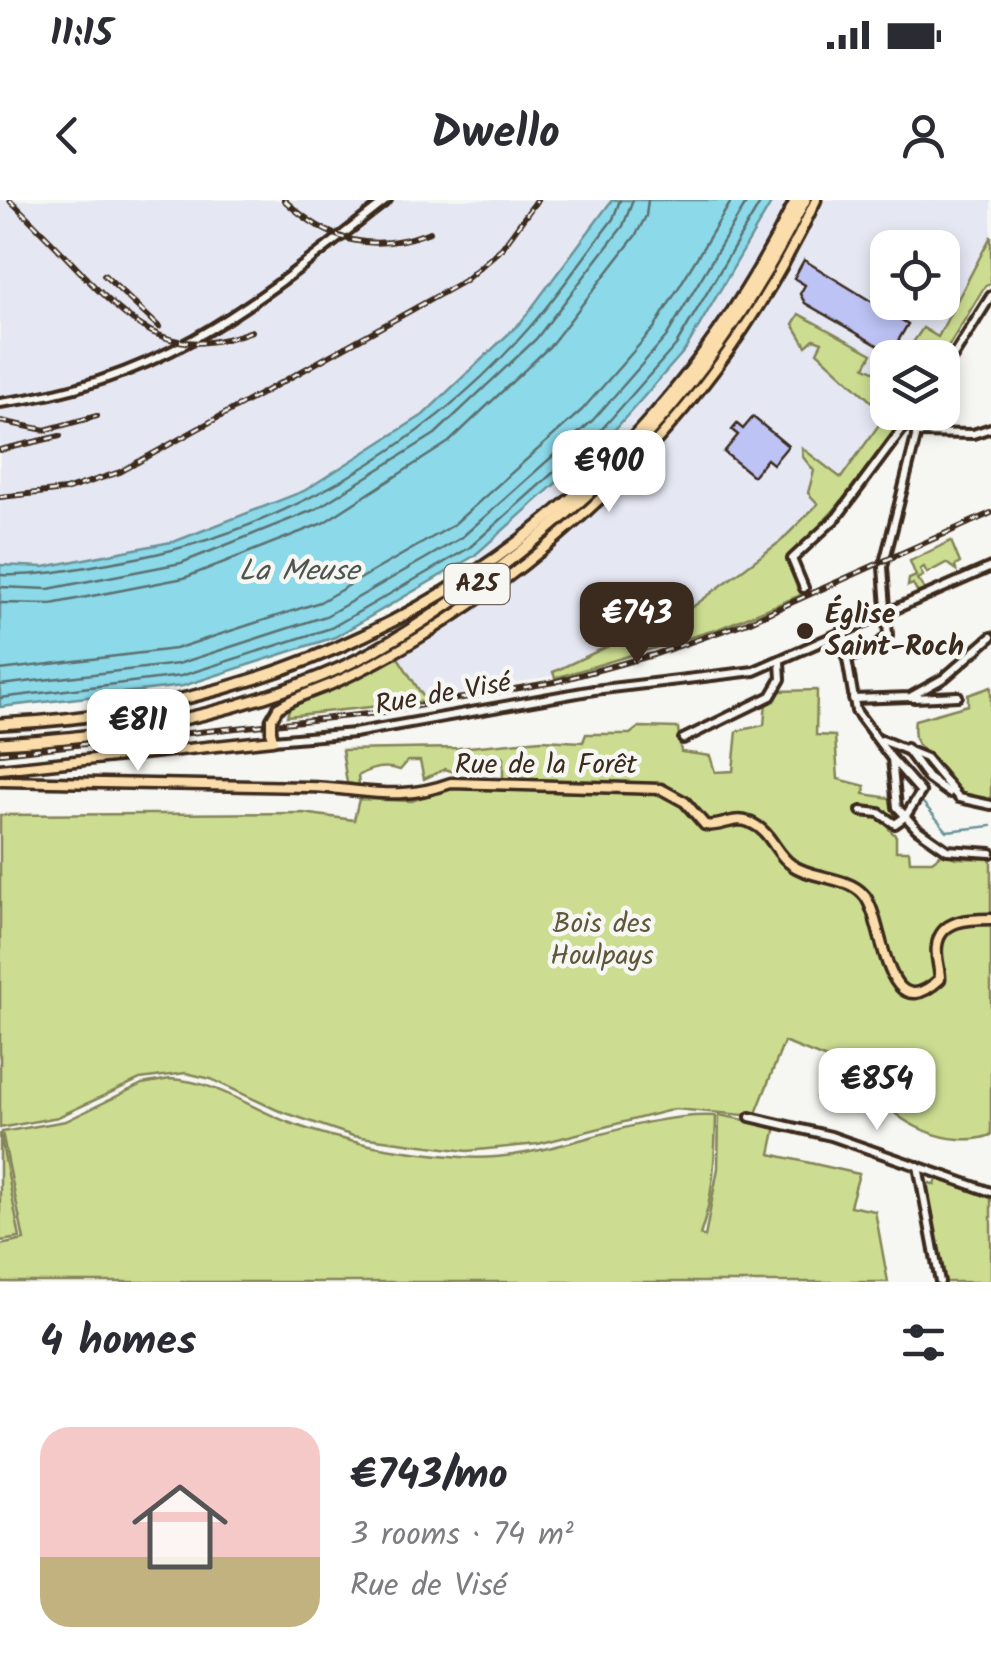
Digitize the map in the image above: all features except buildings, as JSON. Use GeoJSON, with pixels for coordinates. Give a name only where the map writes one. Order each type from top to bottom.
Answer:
{"type":"FeatureCollection","features":[{"type":"Feature","properties":{"kind":"highway","name":"A25"},"geometry":{"type":"LineString","coordinates":[[0,724],[106,714],[215,692],[321,656],[445,595],[537,528],[650,421],[722,331],[752,284],[796,200]]}},
{"type":"Feature","properties":{"kind":"highway","name":"A25"},"geometry":{"type":"LineString","coordinates":[[0,743],[159,725],[274,694],[328,674],[450,604],[558,522],[656,426],[729,335],[759,288],[805,200]]}},
{"type":"Feature","properties":{"kind":"main road"},"geometry":{"type":"LineString","coordinates":[[272,736],[270,720],[278,708],[363,670],[423,635],[583,514],[650,448],[722,362],[771,288],[816,200]]}},
{"type":"Feature","properties":{"kind":"main road","name":"Rue de Visé"},"geometry":{"type":"LineString","coordinates":[[0,769],[272,736]]}},
{"type":"Feature","properties":{"kind":"main road","name":"Rue de la Forêt"},"geometry":{"type":"LineString","coordinates":[[0,781],[337,788],[398,796],[421,794],[451,783],[661,789],[685,802],[705,825],[745,820],[768,833],[788,863],[858,889],[869,901],[888,970],[898,986],[911,992],[928,990],[940,980],[936,942],[946,927],[956,922],[991,919]]}},
{"type":"Feature","properties":{"kind":"street"},"geometry":{"type":"LineString","coordinates":[[0,402],[56,394],[116,376],[199,339],[248,308],[387,200]]}},
{"type":"Feature","properties":{"kind":"street"},"geometry":{"type":"LineString","coordinates":[[960,345],[991,296]]}},
{"type":"Feature","properties":{"kind":"street"},"geometry":{"type":"LineString","coordinates":[[917,433],[973,434],[991,428]]}},
{"type":"Feature","properties":{"kind":"street"},"geometry":{"type":"LineString","coordinates":[[804,588],[792,559],[845,507],[903,430]]}},
{"type":"Feature","properties":{"kind":"street"},"geometry":{"type":"LineString","coordinates":[[847,659],[886,640],[883,563],[917,430]]}},
{"type":"Feature","properties":{"kind":"street","name":"Rue de Visé"},"geometry":{"type":"LineString","coordinates":[[272,736],[456,718],[594,690],[722,676],[780,662],[991,567]]}},
{"type":"Feature","properties":{"kind":"street"},"geometry":{"type":"LineString","coordinates":[[836,636],[847,659],[859,717],[921,792],[895,824],[879,813],[861,811]]}},
{"type":"Feature","properties":{"kind":"street"},"geometry":{"type":"LineString","coordinates":[[910,698],[944,678],[991,636]]}},
{"type":"Feature","properties":{"kind":"street"},"geometry":{"type":"LineString","coordinates":[[683,739],[771,696],[781,678],[780,662]]}},
{"type":"Feature","properties":{"kind":"street"},"geometry":{"type":"LineString","coordinates":[[853,699],[958,696]]}},
{"type":"Feature","properties":{"kind":"street"},"geometry":{"type":"LineString","coordinates":[[881,740],[926,758],[952,794],[991,805]]}},
{"type":"Feature","properties":{"kind":"street"},"geometry":{"type":"LineString","coordinates":[[892,759],[894,798],[905,816],[947,850],[991,853]]}},
{"type":"Feature","properties":{"kind":"street"},"geometry":{"type":"LineString","coordinates":[[750,1117],[831,1136],[991,1192]]}},
{"type":"Feature","properties":{"kind":"street"},"geometry":{"type":"LineString","coordinates":[[918,1166],[940,1282]]}},
{"type":"Feature","properties":{"kind":"shaded area"},"geometry":{"type":"Polygon","coordinates":[[[0,200],[612,200],[521,322],[423,415],[304,491],[176,541],[44,567],[0,565],[0,200]]]}},
{"type":"Feature","properties":{"kind":"shaded area"},"geometry":{"type":"Polygon","coordinates":[[[773,200],[789,200],[761,255],[726,312],[666,393],[579,483],[477,566],[474,556],[609,436],[685,350],[773,200]]]}},
{"type":"Feature","properties":{"kind":"shaded area"},"geometry":{"type":"Polygon","coordinates":[[[823,200],[991,200],[991,283],[985,285],[952,340],[870,340],[870,430],[895,430],[828,521],[787,558],[801,595],[718,629],[600,666],[426,701],[397,656],[498,592],[639,468],[716,377],[766,302],[823,200]]]}},
{"type":"Feature","properties":{"kind":"green space"},"geometry":{"type":"Polygon","coordinates":[[[991,236],[991,283],[985,286],[952,340],[915,340],[923,328],[938,337],[947,320],[960,320],[960,295],[991,236]]]}},
{"type":"Feature","properties":{"kind":"green space"},"geometry":{"type":"Polygon","coordinates":[[[799,314],[870,353],[865,367],[870,369],[870,400],[817,352],[822,342],[814,339],[806,346],[793,324],[799,314]]]}},
{"type":"Feature","properties":{"kind":"green space"},"geometry":{"type":"Polygon","coordinates":[[[875,430],[894,430],[851,489],[787,558],[801,595],[718,629],[555,678],[553,672],[694,606],[781,541],[818,504],[808,493],[814,471],[803,457],[802,448],[841,478],[875,430]]]}},
{"type":"Feature","properties":{"kind":"green space"},"geometry":{"type":"Polygon","coordinates":[[[951,541],[960,563],[956,570],[946,563],[927,573],[924,567],[920,569],[923,576],[917,579],[925,590],[918,593],[913,584],[908,586],[909,579],[916,576],[910,561],[951,541]]]}},
{"type":"Feature","properties":{"kind":"green space"},"geometry":{"type":"Polygon","coordinates":[[[397,656],[426,701],[287,716],[290,706],[397,656]]]}},
{"type":"Feature","properties":{"kind":"green space"},"geometry":{"type":"Polygon","coordinates":[[[991,687],[991,801],[958,793],[919,746],[914,729],[915,720],[968,705],[968,695],[991,687]]]}},
{"type":"Feature","properties":{"kind":"green space","name":"Bois des Houlpays"},"geometry":{"type":"Polygon","coordinates":[[[817,690],[816,735],[835,736],[838,779],[865,786],[864,794],[890,798],[896,820],[889,829],[896,836],[896,851],[909,851],[910,861],[932,861],[943,853],[956,858],[991,859],[991,1135],[959,1139],[925,1131],[895,1113],[875,1090],[854,1082],[844,1108],[816,1097],[829,1060],[784,1042],[755,1116],[675,1109],[538,1144],[467,1151],[353,1136],[277,1110],[211,1079],[186,1073],[140,1079],[58,1117],[0,1128],[0,815],[303,813],[354,820],[359,799],[412,801],[452,786],[503,787],[503,757],[466,757],[465,768],[454,772],[445,769],[424,779],[420,761],[408,761],[400,770],[384,767],[363,773],[358,776],[359,785],[347,783],[342,750],[458,748],[541,740],[583,742],[586,734],[630,734],[639,727],[678,728],[681,752],[710,756],[715,772],[733,771],[737,731],[764,725],[766,702],[778,691],[817,690]]]}},
{"type":"Feature","properties":{"kind":"green space"},"geometry":{"type":"Polygon","coordinates":[[[170,1079],[202,1084],[290,1123],[353,1142],[461,1157],[525,1153],[652,1122],[716,1116],[711,1191],[700,1235],[705,1237],[718,1168],[719,1115],[776,1126],[770,1154],[859,1174],[850,1206],[875,1211],[888,1282],[0,1282],[0,1245],[24,1240],[2,1132],[66,1121],[142,1084],[170,1079]]]}},
{"type":"Feature","properties":{"kind":"green space"},"geometry":{"type":"Polygon","coordinates":[[[0,1133],[20,1238],[0,1241],[0,1133]]]}},
{"type":"Feature","properties":{"kind":"green space"},"geometry":{"type":"Polygon","coordinates":[[[938,1176],[991,1194],[991,1282],[943,1282],[924,1190],[930,1183],[935,1185],[938,1176]]]}},
{"type":"Feature","properties":{"kind":"water","name":"La Meuse"},"geometry":{"type":"Polygon","coordinates":[[[612,200],[773,200],[685,350],[609,436],[474,556],[335,637],[183,686],[0,707],[0,565],[44,567],[176,541],[304,491],[423,415],[521,322],[612,200]]]}},
{"type":"Feature","properties":{"kind":"waterway"},"geometry":{"type":"LineString","coordinates":[[919,798],[947,831],[991,826]]}},
{"type":"Feature","properties":{"kind":"railway"},"geometry":{"type":"LineString","coordinates":[[10,200],[106,298],[160,336],[201,343],[252,331]]}},
{"type":"Feature","properties":{"kind":"railway"},"geometry":{"type":"LineString","coordinates":[[284,200],[318,226],[352,240],[389,242],[430,232]]}},
{"type":"Feature","properties":{"kind":"railway"},"geometry":{"type":"LineString","coordinates":[[0,497],[65,490],[120,472],[464,281],[502,248],[537,200]]}},
{"type":"Feature","properties":{"kind":"railway"},"geometry":{"type":"LineString","coordinates":[[104,275],[159,327]]}},
{"type":"Feature","properties":{"kind":"railway"},"geometry":{"type":"LineString","coordinates":[[0,421],[45,430],[97,416]]}},
{"type":"Feature","properties":{"kind":"railway"},"geometry":{"type":"LineString","coordinates":[[0,450],[60,436]]}},
{"type":"Feature","properties":{"kind":"railway"},"geometry":{"type":"LineString","coordinates":[[0,753],[377,713],[554,682],[653,655],[748,622],[991,513]]}},
{"type":"Feature","properties":{"kind":"place","name":"Église Saint-Roch"},"geometry":{"type":"Point","coordinates":[805,631]}}]}
